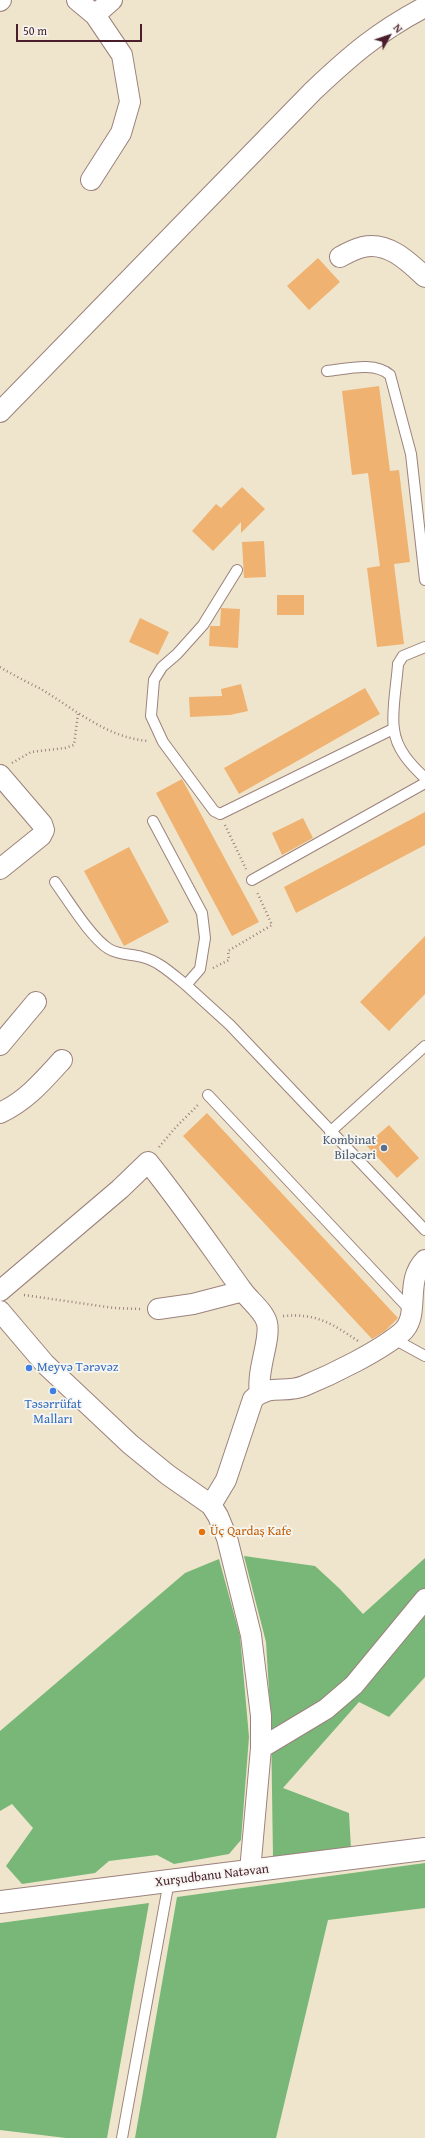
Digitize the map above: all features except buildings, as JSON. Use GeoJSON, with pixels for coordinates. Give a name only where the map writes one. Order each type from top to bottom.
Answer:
{"type":"FeatureCollection","features":[{"type":"Feature","properties":{"kind":"main road","name":"Xurşudbanu Natəvan"},"geometry":{"type":"LineString","coordinates":[[0,1902],[425,1849]]}},
{"type":"Feature","properties":{"kind":"street"},"geometry":{"type":"LineString","coordinates":[[77,0],[95,15],[122,55],[130,102],[121,133],[91,180]]}},
{"type":"Feature","properties":{"kind":"street"},"geometry":{"type":"LineString","coordinates":[[95,15],[112,0]]}},
{"type":"Feature","properties":{"kind":"street"},"geometry":{"type":"LineString","coordinates":[[0,412],[319,85],[354,53],[394,23],[425,7]]}},
{"type":"Feature","properties":{"kind":"street"},"geometry":{"type":"LineString","coordinates":[[340,257],[364,246],[383,247],[404,258],[425,277]]}},
{"type":"Feature","properties":{"kind":"street"},"geometry":{"type":"LineString","coordinates":[[0,869],[41,836],[44,830],[42,824],[3,771]]}},
{"type":"Feature","properties":{"kind":"street"},"geometry":{"type":"LineString","coordinates":[[0,1045],[36,1002]]}},
{"type":"Feature","properties":{"kind":"street"},"geometry":{"type":"LineString","coordinates":[[0,1113],[16,1105],[32,1093],[62,1060]]}},
{"type":"Feature","properties":{"kind":"street"},"geometry":{"type":"LineString","coordinates":[[0,1291],[120,1190],[148,1162],[177,1198],[243,1291],[265,1318],[267,1330],[260,1376],[260,1393]]}},
{"type":"Feature","properties":{"kind":"street"},"geometry":{"type":"LineString","coordinates":[[211,1506],[226,1480],[253,1399],[260,1393],[269,1389],[292,1390],[304,1386],[394,1339],[403,1331],[410,1321],[414,1276],[425,1260]]}},
{"type":"Feature","properties":{"kind":"street"},"geometry":{"type":"LineString","coordinates":[[158,1310],[193,1304],[243,1291]]}},
{"type":"Feature","properties":{"kind":"street"},"geometry":{"type":"LineString","coordinates":[[0,1311],[36,1354],[130,1444],[168,1475],[211,1506],[227,1538],[251,1635],[261,1716],[261,1748],[250,1871]]}},
{"type":"Feature","properties":{"kind":"street"},"geometry":{"type":"LineString","coordinates":[[261,1748],[326,1709],[354,1684],[425,1599]]}},
{"type":"Feature","properties":{"kind":"lane"},"geometry":{"type":"LineString","coordinates":[[327,371],[376,367],[384,370],[390,375],[411,454],[425,580]]}},
{"type":"Feature","properties":{"kind":"lane"},"geometry":{"type":"LineString","coordinates":[[238,570],[203,626],[177,654],[162,667],[154,680],[151,716],[163,742],[208,804],[220,814],[394,730]]}},
{"type":"Feature","properties":{"kind":"lane"},"geometry":{"type":"LineString","coordinates":[[425,647],[403,656],[398,664],[394,730],[402,752],[411,765],[425,778]]}},
{"type":"Feature","properties":{"kind":"lane"},"geometry":{"type":"LineString","coordinates":[[252,880],[425,783]]}},
{"type":"Feature","properties":{"kind":"lane"},"geometry":{"type":"LineString","coordinates":[[153,822],[202,913],[205,938],[200,968],[186,985]]}},
{"type":"Feature","properties":{"kind":"lane"},"geometry":{"type":"LineString","coordinates":[[55,882],[97,938],[109,949],[127,955],[141,956],[154,961],[186,985],[230,1025],[330,1132],[425,1230]]}},
{"type":"Feature","properties":{"kind":"lane"},"geometry":{"type":"LineString","coordinates":[[330,1132],[425,1046]]}},
{"type":"Feature","properties":{"kind":"lane"},"geometry":{"type":"LineString","coordinates":[[208,1096],[412,1312]]}},
{"type":"Feature","properties":{"kind":"lane"},"geometry":{"type":"LineString","coordinates":[[394,1339],[425,1356]]}},
{"type":"Feature","properties":{"kind":"lane"},"geometry":{"type":"LineString","coordinates":[[122,2138],[169,1881]]}},
{"type":"Feature","properties":{"kind":"path"},"geometry":{"type":"LineString","coordinates":[[0,667],[40,689],[78,714],[114,732],[142,740],[163,742]]}},
{"type":"Feature","properties":{"kind":"path"},"geometry":{"type":"LineString","coordinates":[[3,771],[31,752],[65,748],[74,745],[78,714]]}},
{"type":"Feature","properties":{"kind":"path"},"geometry":{"type":"LineString","coordinates":[[200,968],[209,970],[229,960],[228,951],[245,942]]}},
{"type":"Feature","properties":{"kind":"path"},"geometry":{"type":"LineString","coordinates":[[164,1141],[208,1096]]}},
{"type":"Feature","properties":{"kind":"path"},"geometry":{"type":"LineString","coordinates":[[21,1295],[114,1308],[158,1310]]}},
{"type":"Feature","properties":{"kind":"path"},"geometry":{"type":"LineString","coordinates":[[265,1318],[308,1315],[343,1331],[373,1351]]}},
{"type":"Feature","properties":{"kind":"green space"},"geometry":{"type":"Polygon","coordinates":[[[244,1556],[315,1566],[340,1589],[363,1614],[425,1558],[425,1677],[389,1717],[359,1702],[283,1788],[349,1813],[351,1849],[273,1858],[271,1723],[266,1642],[244,1556]]]}},
{"type":"Feature","properties":{"kind":"green space"},"geometry":{"type":"Polygon","coordinates":[[[219,1559],[240,1636],[249,1737],[241,1840],[229,1854],[174,1864],[157,1855],[109,1861],[95,1873],[22,1884],[6,1866],[33,1828],[12,1804],[0,1811],[0,1731],[185,1573],[219,1559]]]}},
{"type":"Feature","properties":{"kind":"green space"},"geometry":{"type":"Polygon","coordinates":[[[425,1863],[425,1908],[328,1920],[276,2138],[135,2138],[177,1897],[425,1863]]]}},
{"type":"Feature","properties":{"kind":"green space"},"geometry":{"type":"Polygon","coordinates":[[[149,1903],[107,2138],[66,2138],[0,2130],[0,1923],[149,1903]]]}},
{"type":"Feature","properties":{"kind":"place","name":"Kombinat Biləcəri"},"geometry":{"type":"Point","coordinates":[384,1148]}},
{"type":"Feature","properties":{"kind":"place","name":"Meyvə Tərəvəz"},"geometry":{"type":"Point","coordinates":[29,1368]}},
{"type":"Feature","properties":{"kind":"place","name":"Təsərrüfat Malları"},"geometry":{"type":"Point","coordinates":[53,1391]}},
{"type":"Feature","properties":{"kind":"place","name":"Üç Qardaş Kafe"},"geometry":{"type":"Point","coordinates":[202,1532]}}]}
